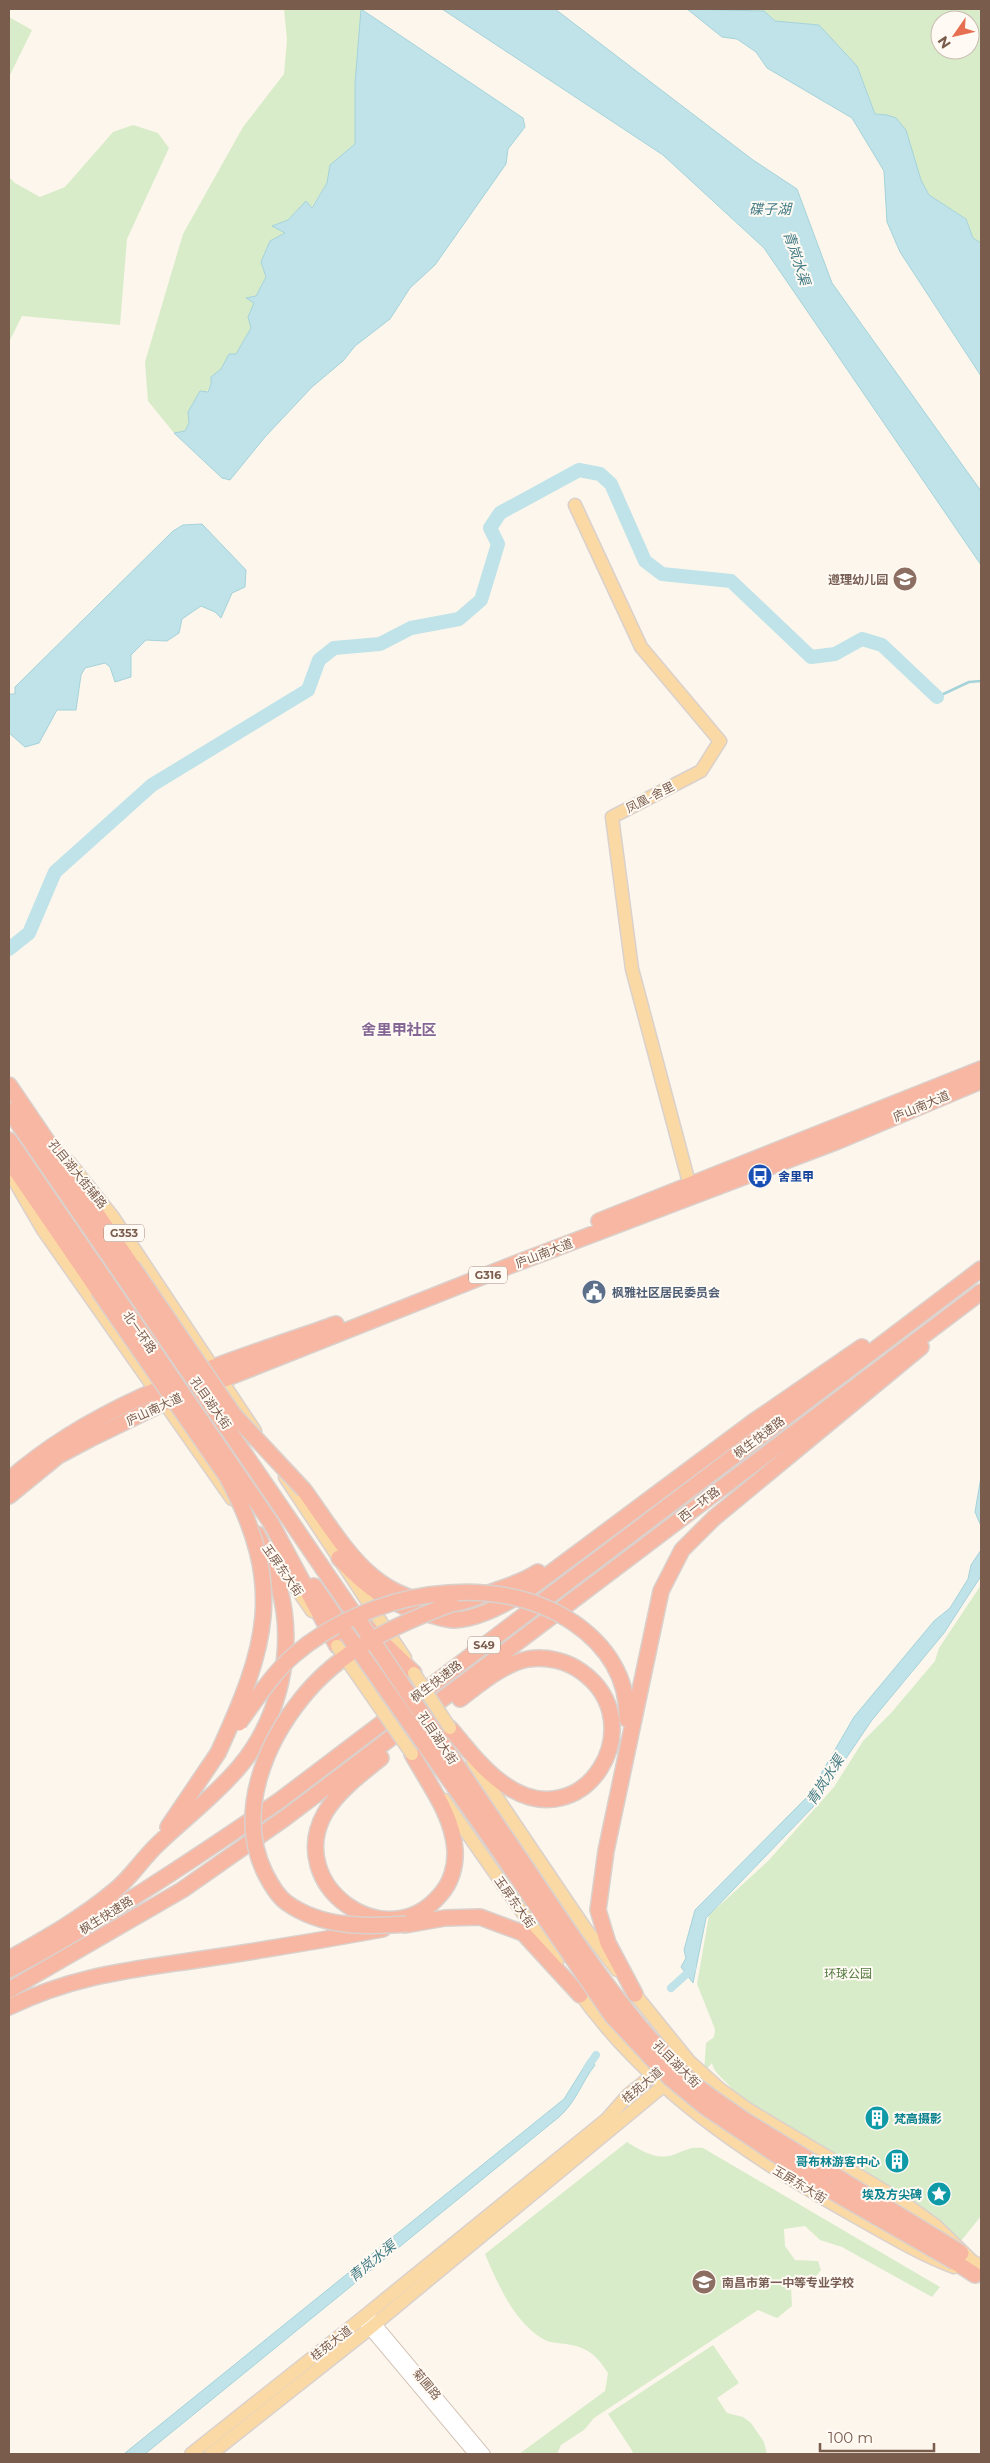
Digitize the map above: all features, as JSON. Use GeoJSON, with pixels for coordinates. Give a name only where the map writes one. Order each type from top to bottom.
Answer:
{"type":"FeatureCollection","features":[{"type":"Feature","properties":{"kind":"highway","name":"庐山南大道"},"geometry":{"type":"LineString","coordinates":[[9,1480],[50,1447],[80,1428],[155,1391],[217,1373],[691,1191],[981,1069]]}},
{"type":"Feature","properties":{"kind":"highway","name":"庐山南大道"},"geometry":{"type":"LineString","coordinates":[[691,1191],[838,1141],[981,1081]]}},
{"type":"Feature","properties":{"kind":"highway"},"geometry":{"type":"LineString","coordinates":[[12,1090],[127,1270],[234,1415],[304,1490],[356,1562],[380,1584],[408,1598],[451,1604]]}},
{"type":"Feature","properties":{"kind":"highway","name":"孔目湖大街"},"geometry":{"type":"LineString","coordinates":[[9,1110],[127,1270],[357,1618],[431,1741]]}},
{"type":"Feature","properties":{"kind":"highway","name":"北一环路"},"geometry":{"type":"LineString","coordinates":[[9,1140],[102,1287],[271,1523]]}},
{"type":"Feature","properties":{"kind":"highway"},"geometry":{"type":"LineString","coordinates":[[9,1160],[102,1287],[227,1477],[240,1500],[255,1540],[263,1580],[264,1623],[256,1662],[218,1753]]}},
{"type":"Feature","properties":{"kind":"highway"},"geometry":{"type":"LineString","coordinates":[[339,1558],[358,1578],[380,1596],[408,1610],[453,1620],[486,1613],[521,1595],[753,1422],[884,1331],[976,1273]]}},
{"type":"Feature","properties":{"kind":"highway","name":"枫生快速路"},"geometry":{"type":"LineString","coordinates":[[9,1970],[65,1941],[172,1874],[279,1801],[976,1273]]}},
{"type":"Feature","properties":{"kind":"highway"},"geometry":{"type":"LineString","coordinates":[[635,1994],[608,1943],[598,1910],[606,1851],[661,1590],[682,1550],[714,1518],[900,1366],[981,1292]]}},
{"type":"Feature","properties":{"kind":"highway","name":"西一环路"},"geometry":{"type":"LineString","coordinates":[[419,1718],[718,1489],[981,1292]]}},
{"type":"Feature","properties":{"kind":"highway","name":"庐山南大道"},"geometry":{"type":"LineString","coordinates":[[9,1496],[58,1456],[90,1438],[164,1403],[217,1373]]}},
{"type":"Feature","properties":{"kind":"highway"},"geometry":{"type":"LineString","coordinates":[[407,1924],[358,1926],[334,1923],[303,1912],[285,1902],[270,1884],[258,1858],[252,1829],[253,1807],[261,1773],[282,1726],[302,1698],[323,1675],[377,1635],[407,1620],[526,1580],[630,1514]]}},
{"type":"Feature","properties":{"kind":"highway"},"geometry":{"type":"LineString","coordinates":[[271,1523],[337,1646]]}},
{"type":"Feature","properties":{"kind":"highway","name":"孔目湖大街"},"geometry":{"type":"LineString","coordinates":[[271,1523],[347,1634],[431,1741],[503,1845],[623,2007],[680,2071],[712,2098],[746,2121],[971,2266]]}},
{"type":"Feature","properties":{"kind":"highway"},"geometry":{"type":"LineString","coordinates":[[9,1959],[70,1924],[116,1890],[156,1845],[218,1790],[241,1765],[261,1737],[272,1713],[282,1679],[285,1630],[279,1588],[255,1530]]}},
{"type":"Feature","properties":{"kind":"highway"},"geometry":{"type":"LineString","coordinates":[[156,1845],[269,1682],[294,1656],[320,1636],[352,1619],[383,1606],[429,1594],[478,1592],[523,1600],[560,1613],[592,1636],[610,1658],[622,1680],[628,1700],[625,1760]]}},
{"type":"Feature","properties":{"kind":"highway"},"geometry":{"type":"LineString","coordinates":[[357,1618],[414,1673]]}},
{"type":"Feature","properties":{"kind":"highway"},"geometry":{"type":"LineString","coordinates":[[528,1659],[553,1659],[572,1665],[594,1680],[605,1697],[611,1713],[612,1734],[606,1757],[594,1778],[580,1791],[561,1798],[536,1800],[505,1785],[484,1768],[431,1741],[445,1812],[452,1832],[455,1850],[454,1867],[447,1887],[434,1903],[400,1920],[382,1920],[362,1915],[343,1904],[329,1888],[320,1871],[315,1852],[317,1833],[325,1813],[347,1786],[384,1756],[419,1718],[456,1702],[501,1670],[528,1659]]}},
{"type":"Feature","properties":{"kind":"highway","name":"枫生快速路"},"geometry":{"type":"LineString","coordinates":[[9,1990],[182,1890],[286,1818],[419,1718]]}},
{"type":"Feature","properties":{"kind":"highway"},"geometry":{"type":"LineString","coordinates":[[9,2007],[38,1993],[71,1982],[113,1972],[306,1944],[445,1918],[480,1917],[523,1933],[580,1995]]}},
{"type":"Feature","properties":{"kind":"main road","name":"凤凰-舍里"},"geometry":{"type":"LineString","coordinates":[[575,505],[642,647],[720,741],[702,771],[612,817],[632,969],[691,1191]]}},
{"type":"Feature","properties":{"kind":"main road","name":"孔目湖大街辅路"},"geometry":{"type":"LineString","coordinates":[[12,1090],[113,1217],[217,1373]]}},
{"type":"Feature","properties":{"kind":"main road"},"geometry":{"type":"LineString","coordinates":[[9,1170],[43,1230],[164,1403]]}},
{"type":"Feature","properties":{"kind":"main road","name":"玉屏东大街"},"geometry":{"type":"LineString","coordinates":[[217,1373],[414,1673],[431,1741],[580,1995],[602,2023],[663,2087],[740,2148],[929,2258],[971,2266]]}},
{"type":"Feature","properties":{"kind":"main road","name":"玉屏东大街"},"geometry":{"type":"LineString","coordinates":[[164,1403],[337,1646],[431,1741],[585,1928],[689,2061],[720,2089],[750,2110],[903,2202],[935,2225],[971,2266]]}},
{"type":"Feature","properties":{"kind":"main road","name":"桂苑大道"},"geometry":{"type":"LineString","coordinates":[[211,2454],[608,2119],[628,2095],[668,2064],[689,2061]]}},
{"type":"Feature","properties":{"kind":"main road","name":"桂苑大道"},"geometry":{"type":"LineString","coordinates":[[191,2454],[369,2322],[663,2087],[689,2061]]}},
{"type":"Feature","properties":{"kind":"street","name":"菊圃路"},"geometry":{"type":"LineString","coordinates":[[369,2322],[474,2454]]}},
{"type":"Feature","properties":{"kind":"street","name":"菊圃路"},"geometry":{"type":"LineString","coordinates":[[369,2322],[485,2454]]}},
{"type":"Feature","properties":{"kind":"green space"},"geometry":{"type":"Polygon","coordinates":[[[284,9],[361,9],[355,83],[355,144],[331,165],[327,183],[311,208],[306,202],[288,220],[273,226],[285,233],[261,262],[266,277],[256,296],[246,298],[255,303],[248,317],[251,328],[236,354],[229,354],[221,369],[212,377],[207,392],[188,412],[189,423],[185,431],[174,433],[148,401],[145,362],[183,234],[243,127],[284,74],[287,40],[284,9]]]}},
{"type":"Feature","properties":{"kind":"green space"},"geometry":{"type":"Polygon","coordinates":[[[747,9],[981,9],[981,243],[973,238],[966,219],[929,195],[887,115],[875,115],[857,66],[819,25],[775,21],[764,11],[747,9]]]}},
{"type":"Feature","properties":{"kind":"green space"},"geometry":{"type":"Polygon","coordinates":[[[9,17],[32,30],[9,77],[9,17]]]}},
{"type":"Feature","properties":{"kind":"green space"},"geometry":{"type":"Polygon","coordinates":[[[133,125],[158,133],[169,148],[127,239],[120,325],[22,316],[9,342],[9,177],[15,183],[40,197],[65,187],[113,132],[133,125]]]}},
{"type":"Feature","properties":{"kind":"green space","name":"环球公园"},"geometry":{"type":"Polygon","coordinates":[[[981,1585],[981,2216],[961,2241],[938,2220],[735,2095],[730,2086],[716,2072],[712,2063],[704,2072],[706,2043],[714,2037],[715,2029],[697,1984],[709,1915],[768,1861],[834,1787],[863,1741],[891,1713],[935,1661],[939,1648],[981,1585]]]}},
{"type":"Feature","properties":{"kind":"green space"},"geometry":{"type":"Polygon","coordinates":[[[627,2142],[651,2155],[658,2156],[671,2156],[687,2149],[703,2148],[940,2287],[932,2297],[842,2247],[820,2240],[805,2226],[784,2229],[785,2246],[795,2260],[818,2261],[821,2270],[810,2284],[791,2287],[792,2306],[777,2318],[758,2310],[594,2418],[584,2430],[561,2445],[557,2454],[519,2454],[605,2391],[608,2373],[596,2357],[586,2350],[574,2345],[547,2341],[526,2325],[509,2304],[485,2254],[627,2142]]]}},
{"type":"Feature","properties":{"kind":"green space"},"geometry":{"type":"Polygon","coordinates":[[[713,2345],[739,2383],[717,2398],[727,2413],[743,2417],[751,2423],[764,2442],[767,2454],[631,2454],[633,2452],[608,2414],[713,2345]]]}},
{"type":"Feature","properties":{"kind":"water"},"geometry":{"type":"Polygon","coordinates":[[[361,9],[523,118],[525,127],[508,149],[506,164],[435,265],[410,288],[390,319],[355,346],[343,361],[312,387],[265,437],[230,480],[222,478],[174,433],[185,431],[189,423],[188,412],[200,391],[208,392],[211,377],[221,369],[229,354],[236,354],[251,328],[248,317],[254,303],[246,298],[256,296],[266,277],[261,262],[270,241],[285,233],[272,226],[288,220],[306,201],[312,208],[327,183],[330,165],[355,144],[355,83],[361,9]]]}},
{"type":"Feature","properties":{"kind":"water","name":"碟子湖"},"geometry":{"type":"Polygon","coordinates":[[[442,9],[555,9],[753,160],[797,189],[832,283],[981,491],[981,565],[764,248],[663,155],[442,9]]]}},
{"type":"Feature","properties":{"kind":"water"},"geometry":{"type":"Polygon","coordinates":[[[687,9],[764,11],[775,21],[819,25],[857,66],[875,114],[896,118],[906,130],[921,180],[929,195],[966,219],[973,238],[981,243],[981,376],[900,252],[887,222],[884,171],[852,118],[767,68],[756,52],[737,39],[722,37],[687,9]]]}},
{"type":"Feature","properties":{"kind":"water"},"geometry":{"type":"Polygon","coordinates":[[[202,524],[246,570],[245,587],[232,593],[221,618],[215,612],[201,606],[182,619],[179,633],[167,641],[146,640],[131,655],[131,677],[115,682],[110,667],[105,663],[85,668],[81,675],[76,710],[57,710],[39,743],[25,747],[9,733],[9,694],[15,694],[15,687],[173,531],[183,525],[202,524]]]}},
{"type":"Feature","properties":{"kind":"water"},"geometry":{"type":"Polygon","coordinates":[[[981,1477],[981,1526],[975,1512],[981,1477]]]}},
{"type":"Feature","properties":{"kind":"water"},"geometry":{"type":"Polygon","coordinates":[[[981,1550],[981,1576],[944,1633],[872,1720],[813,1807],[706,1918],[693,1983],[681,1967],[686,1958],[684,1950],[695,1910],[808,1796],[854,1717],[934,1621],[950,1608],[968,1579],[971,1565],[981,1550]]]}},
{"type":"Feature","properties":{"kind":"water"},"geometry":{"type":"Polygon","coordinates":[[[589,2059],[595,2065],[575,2098],[559,2117],[145,2454],[125,2453],[564,2099],[589,2059]]]}},
{"type":"Feature","properties":{"kind":"waterway"},"geometry":{"type":"LineString","coordinates":[[9,949],[29,933],[55,872],[152,785],[308,690],[319,660],[334,648],[380,644],[411,628],[459,619],[481,600],[498,544],[490,528],[500,513],[579,470],[600,474],[611,484],[645,561],[662,574],[731,581],[811,657],[835,654],[862,639],[882,645],[937,697]]}},
{"type":"Feature","properties":{"kind":"waterway"},"geometry":{"type":"LineString","coordinates":[[937,697],[969,682],[981,681]]}},
{"type":"Feature","properties":{"kind":"waterway","name":"青岚水渠"},"geometry":{"type":"LineString","coordinates":[[671,1988],[692,1969]]}},
{"type":"Feature","properties":{"kind":"waterway","name":"青岚水渠"},"geometry":{"type":"LineString","coordinates":[[587,2068],[596,2055]]}},
{"type":"Feature","properties":{"kind":"place","name":"遵理幼儿园"},"geometry":{"type":"Point","coordinates":[905,579]}},
{"type":"Feature","properties":{"kind":"place","name":"舍里甲"},"geometry":{"type":"Point","coordinates":[760,1176]}},
{"type":"Feature","properties":{"kind":"place","name":"枫雅社区居民委员会"},"geometry":{"type":"Point","coordinates":[594,1292]}},
{"type":"Feature","properties":{"kind":"place","name":"梵高摄影"},"geometry":{"type":"Point","coordinates":[877,2118]}},
{"type":"Feature","properties":{"kind":"place","name":"哥布林游客中心"},"geometry":{"type":"Point","coordinates":[897,2161]}},
{"type":"Feature","properties":{"kind":"place","name":"埃及方尖碑"},"geometry":{"type":"Point","coordinates":[939,2194]}},
{"type":"Feature","properties":{"kind":"place","name":"南昌市第一中等专业学校"},"geometry":{"type":"Point","coordinates":[704,2282]}},
{"type":"Feature","properties":{"kind":"district","name":"舍里甲社区"},"geometry":{"type":"Point","coordinates":[399,1029]}}]}
